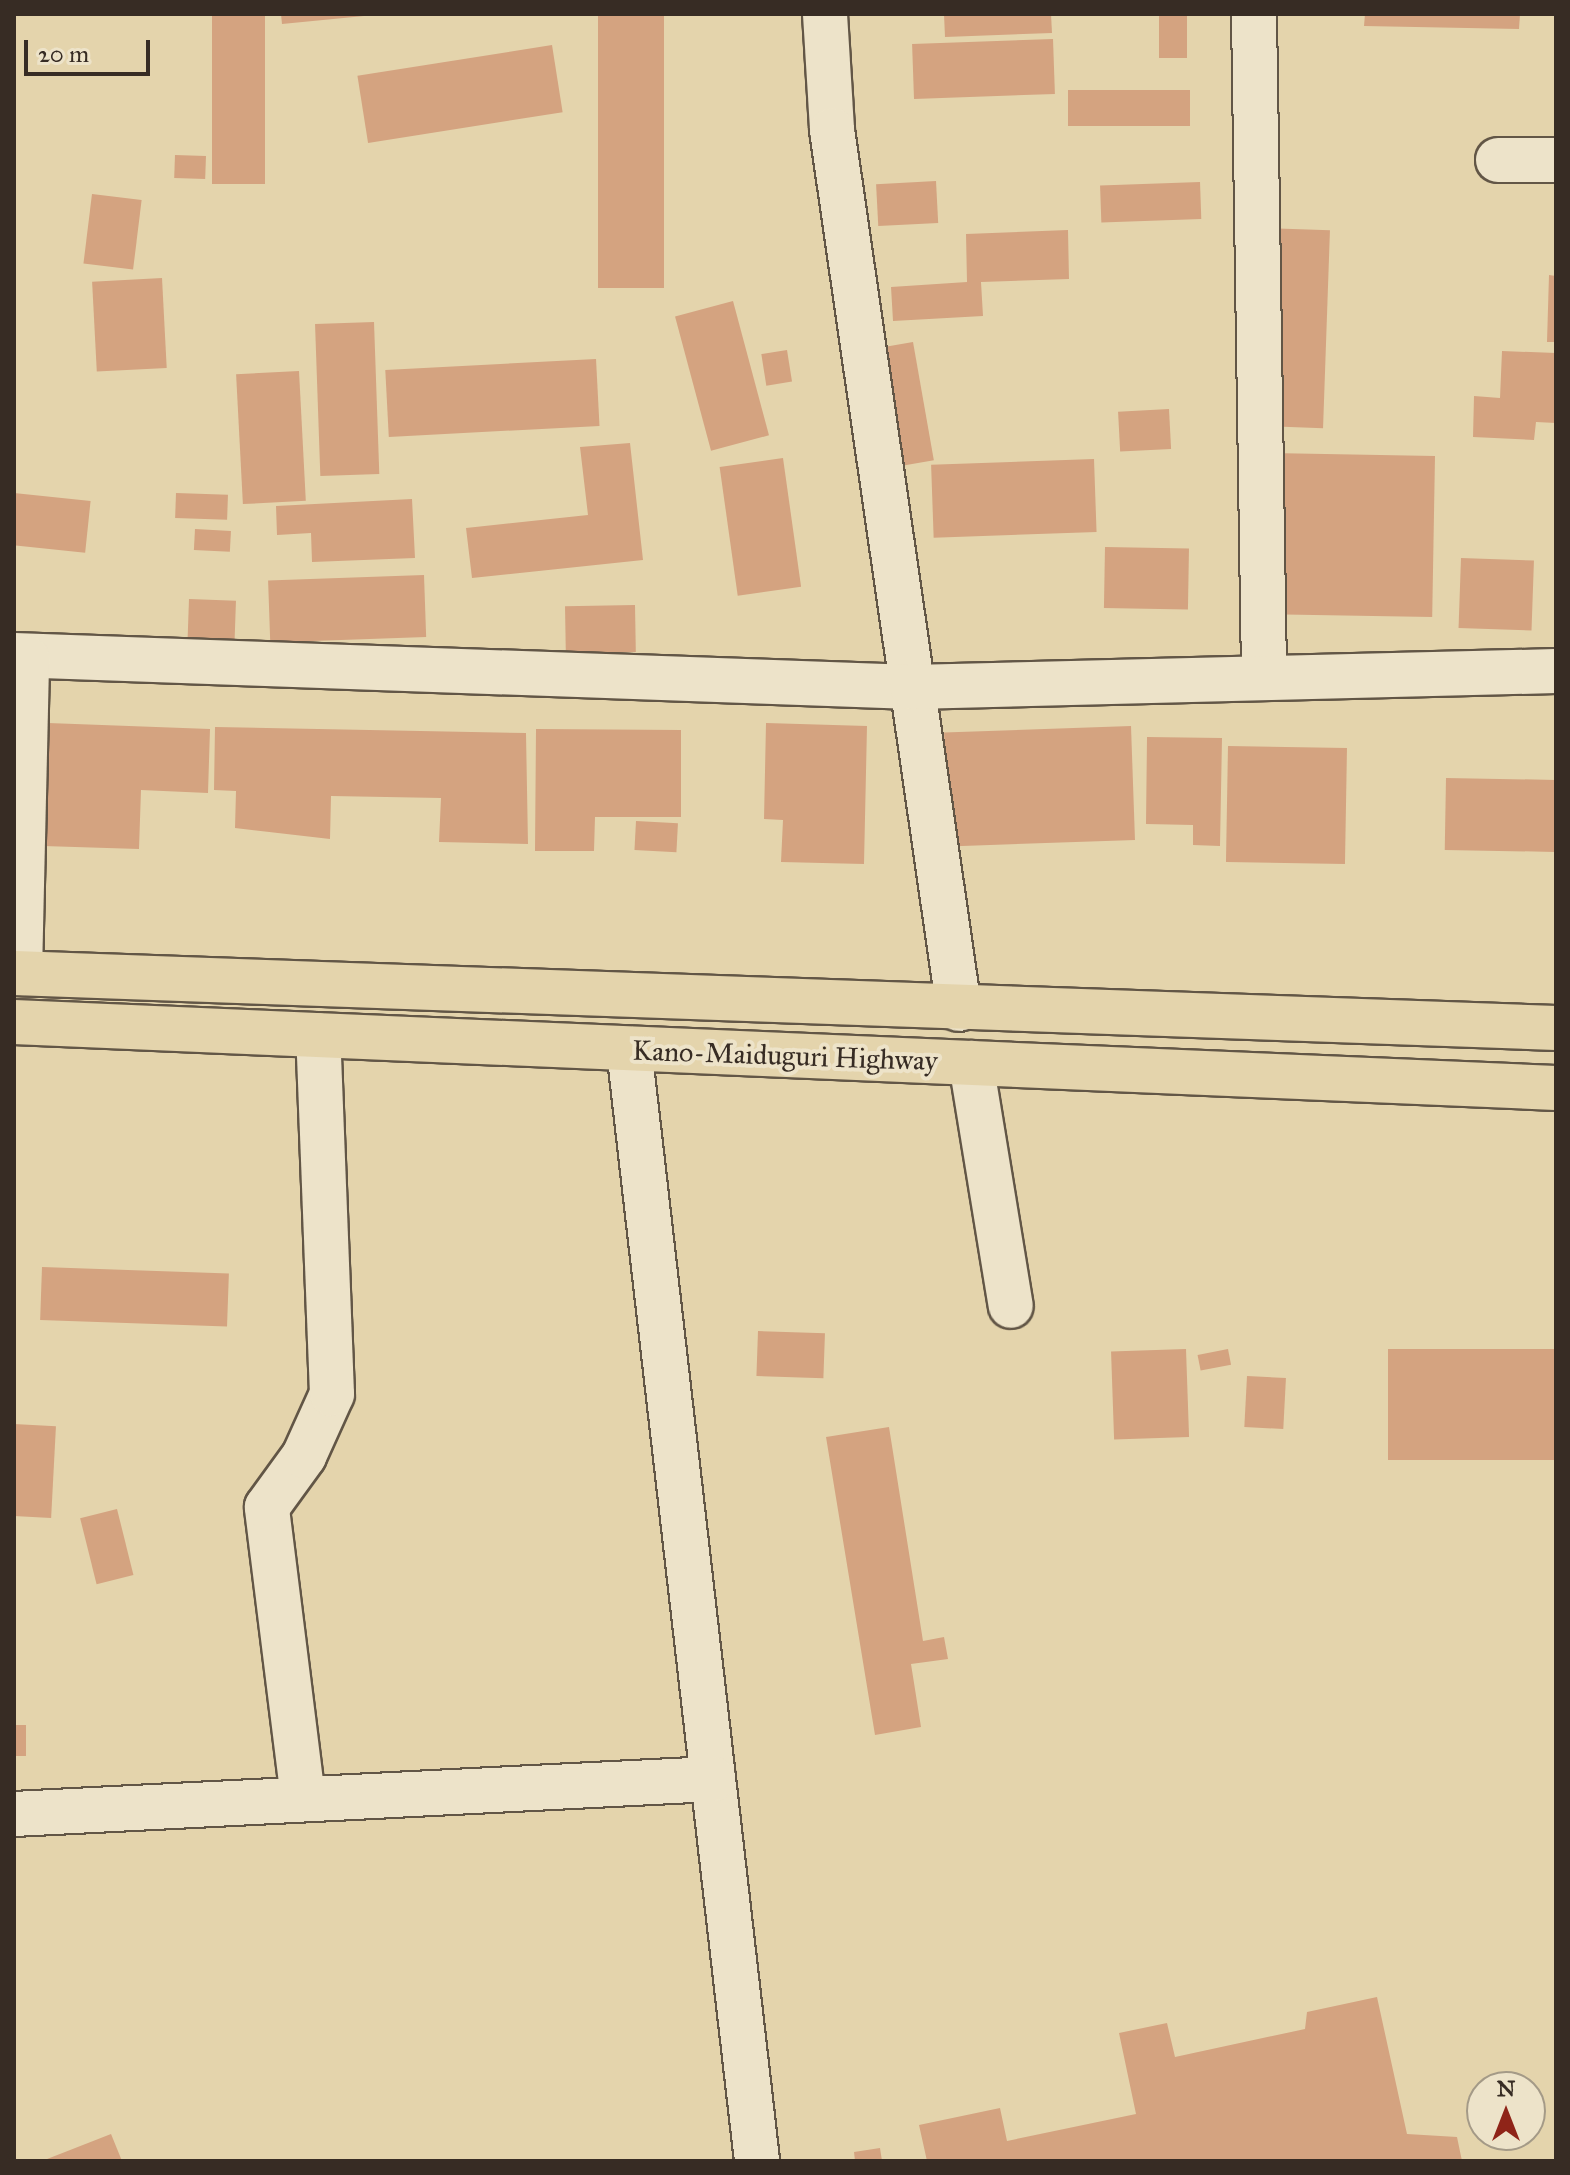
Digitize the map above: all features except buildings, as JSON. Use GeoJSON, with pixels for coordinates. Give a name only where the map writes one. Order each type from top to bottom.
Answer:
{"type":"FeatureCollection","features":[{"type":"Feature","properties":{"kind":"highway","name":"Kano-Maiduguri Highway"},"geometry":{"type":"LineString","coordinates":[[17,973],[1556,1028]]}},
{"type":"Feature","properties":{"kind":"highway","name":"Kano-Maiduguri Highway"},"geometry":{"type":"LineString","coordinates":[[14,1022],[1556,1088]]}},
{"type":"Feature","properties":{"kind":"street"},"geometry":{"type":"LineString","coordinates":[[825,14],[832,130],[959,1009]]}},
{"type":"Feature","properties":{"kind":"street"},"geometry":{"type":"LineString","coordinates":[[1254,14],[1264,675]]}},
{"type":"Feature","properties":{"kind":"street"},"geometry":{"type":"LineString","coordinates":[[1498,160],[1556,160]]}},
{"type":"Feature","properties":{"kind":"street"},"geometry":{"type":"LineString","coordinates":[[17,973],[21,656],[912,687],[1264,675],[1556,671]]}},
{"type":"Feature","properties":{"kind":"street"},"geometry":{"type":"LineString","coordinates":[[303,1798],[267,1507],[304,1456],[332,1394],[318,1035]]}},
{"type":"Feature","properties":{"kind":"street"},"geometry":{"type":"LineString","coordinates":[[629,1049],[757,2161]]}},
{"type":"Feature","properties":{"kind":"street"},"geometry":{"type":"LineString","coordinates":[[971,1063],[1011,1306]]}},
{"type":"Feature","properties":{"kind":"street"},"geometry":{"type":"LineString","coordinates":[[14,1814],[713,1779]]}}]}
